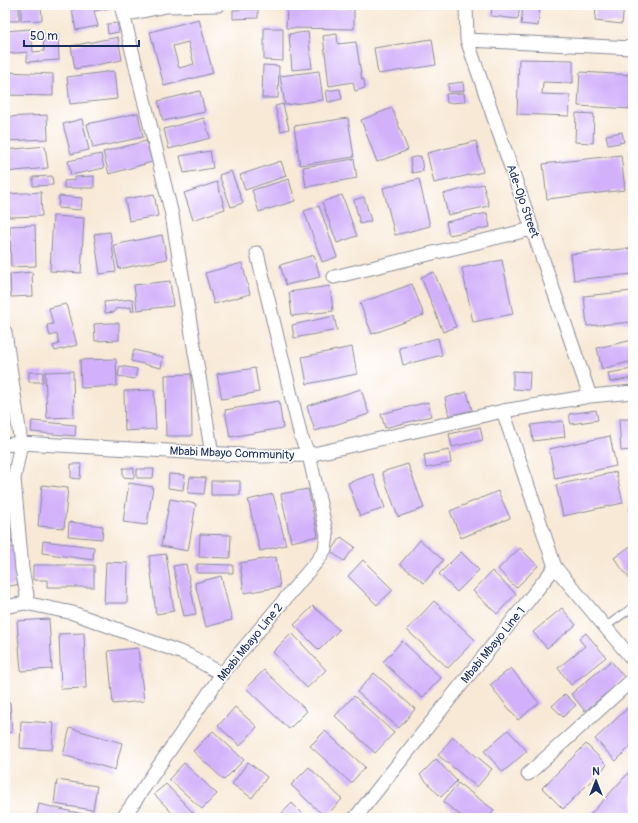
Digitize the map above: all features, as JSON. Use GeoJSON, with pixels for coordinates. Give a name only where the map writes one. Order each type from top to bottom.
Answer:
{"type":"FeatureCollection","features":[{"type":"Feature","properties":{"kind":"street","name":"Ade-Ojo Street"},"geometry":{"type":"LineString","coordinates":[[466,5],[467,40],[590,396]]}},
{"type":"Feature","properties":{"kind":"street"},"geometry":{"type":"LineString","coordinates":[[212,454],[172,215],[123,10],[166,6],[218,6]]}},
{"type":"Feature","properties":{"kind":"street"},"geometry":{"type":"LineString","coordinates":[[467,40],[633,48]]}},
{"type":"Feature","properties":{"kind":"street"},"geometry":{"type":"LineString","coordinates":[[334,277],[532,229]]}},
{"type":"Feature","properties":{"kind":"street","name":"Mbabi Mbayo Line 2"},"geometry":{"type":"LineString","coordinates":[[123,818],[222,674],[318,560],[325,549],[327,535],[309,454],[300,437],[257,253]]}},
{"type":"Feature","properties":{"kind":"street"},"geometry":{"type":"LineString","coordinates":[[5,332],[21,443],[14,479],[22,569],[27,595],[25,603]]}},
{"type":"Feature","properties":{"kind":"street","name":"Mbabi Mbayo Community"},"geometry":{"type":"LineString","coordinates":[[5,445],[21,443],[260,456],[309,454],[503,411],[590,396],[633,392]]}},
{"type":"Feature","properties":{"kind":"street"},"geometry":{"type":"LineString","coordinates":[[503,411],[555,567],[633,660]]}},
{"type":"Feature","properties":{"kind":"street","name":"Mbabi Mbayo Line 1"},"geometry":{"type":"LineString","coordinates":[[355,818],[555,567]]}},
{"type":"Feature","properties":{"kind":"street"},"geometry":{"type":"LineString","coordinates":[[5,607],[25,603],[73,613],[188,655],[222,674]]}},
{"type":"Feature","properties":{"kind":"street"},"geometry":{"type":"LineString","coordinates":[[528,774],[633,679]]}},
{"type":"Feature","properties":{"kind":"lane"},"geometry":{"type":"LineString","coordinates":[[605,627],[633,606]]}},
{"type":"Feature","properties":{"kind":"building"},"geometry":{"type":"Polygon","coordinates":[[[5,5],[19,5],[19,21],[5,21],[5,5]]]}},
{"type":"Feature","properties":{"kind":"building"},"geometry":{"type":"Polygon","coordinates":[[[21,5],[41,5],[42,20],[21,21],[21,5]]]}},
{"type":"Feature","properties":{"kind":"building"},"geometry":{"type":"Polygon","coordinates":[[[71,5],[109,5],[110,8],[94,11],[98,26],[76,30],[71,5]]]}},
{"type":"Feature","properties":{"kind":"building"},"geometry":{"type":"Polygon","coordinates":[[[408,5],[439,5],[439,7],[408,5]]]}},
{"type":"Feature","properties":{"kind":"building"},"geometry":{"type":"Polygon","coordinates":[[[492,5],[520,5],[518,19],[491,16],[492,5]]]}},
{"type":"Feature","properties":{"kind":"building"},"geometry":{"type":"Polygon","coordinates":[[[596,5],[624,5],[622,24],[595,21],[596,5]]]}},
{"type":"Feature","properties":{"kind":"building"},"geometry":{"type":"Polygon","coordinates":[[[523,6],[540,8],[538,26],[521,24],[523,6]]]}},
{"type":"Feature","properties":{"kind":"building"},"geometry":{"type":"Polygon","coordinates":[[[287,8],[354,9],[354,29],[286,28],[287,8]]]}},
{"type":"Feature","properties":{"kind":"building"},"geometry":{"type":"Polygon","coordinates":[[[258,9],[258,18],[233,19],[233,10],[258,9]]]}},
{"type":"Feature","properties":{"kind":"building"},"geometry":{"type":"Polygon","coordinates":[[[199,19],[213,73],[164,86],[150,32],[199,19]],[[188,42],[173,46],[179,68],[194,64],[188,42]]]}},
{"type":"Feature","properties":{"kind":"building"},"geometry":{"type":"Polygon","coordinates":[[[117,23],[119,32],[108,34],[107,24],[117,23]]]}},
{"type":"Feature","properties":{"kind":"building"},"geometry":{"type":"Polygon","coordinates":[[[264,28],[283,28],[283,61],[264,60],[264,28]]]}},
{"type":"Feature","properties":{"kind":"building"},"geometry":{"type":"Polygon","coordinates":[[[31,29],[33,52],[44,51],[43,34],[58,33],[59,60],[27,62],[27,52],[5,54],[5,31],[31,29]]]}},
{"type":"Feature","properties":{"kind":"building"},"geometry":{"type":"Polygon","coordinates":[[[308,32],[312,68],[292,70],[289,34],[308,32]]]}},
{"type":"Feature","properties":{"kind":"building"},"geometry":{"type":"Polygon","coordinates":[[[337,34],[338,44],[356,42],[362,80],[364,79],[365,88],[355,91],[353,82],[329,86],[323,36],[337,34]]]}},
{"type":"Feature","properties":{"kind":"building"},"geometry":{"type":"Polygon","coordinates":[[[118,37],[122,60],[75,69],[71,46],[118,37]]]}},
{"type":"Feature","properties":{"kind":"building"},"geometry":{"type":"Polygon","coordinates":[[[432,39],[436,65],[378,74],[374,48],[432,39]]]}},
{"type":"Feature","properties":{"kind":"building"},"geometry":{"type":"Polygon","coordinates":[[[519,59],[573,60],[573,83],[543,82],[542,94],[570,95],[569,116],[517,114],[519,59]]]}},
{"type":"Feature","properties":{"kind":"building"},"geometry":{"type":"Polygon","coordinates":[[[263,65],[279,66],[278,98],[262,98],[263,65]]]}},
{"type":"Feature","properties":{"kind":"building"},"geometry":{"type":"Polygon","coordinates":[[[114,71],[117,99],[70,104],[67,77],[114,71]]]}},
{"type":"Feature","properties":{"kind":"building"},"geometry":{"type":"Polygon","coordinates":[[[319,71],[323,100],[285,105],[280,76],[319,71]]]}},
{"type":"Feature","properties":{"kind":"building"},"geometry":{"type":"Polygon","coordinates":[[[5,72],[53,74],[53,96],[5,95],[5,72]]]}},
{"type":"Feature","properties":{"kind":"building"},"geometry":{"type":"Polygon","coordinates":[[[580,72],[633,75],[633,109],[578,106],[580,72]]]}},
{"type":"Feature","properties":{"kind":"building"},"geometry":{"type":"Polygon","coordinates":[[[463,82],[464,91],[449,92],[448,84],[463,82]]]}},
{"type":"Feature","properties":{"kind":"building"},"geometry":{"type":"Polygon","coordinates":[[[340,89],[342,99],[328,102],[326,91],[340,89]]]}},
{"type":"Feature","properties":{"kind":"building"},"geometry":{"type":"Polygon","coordinates":[[[200,91],[205,112],[163,121],[158,101],[200,91]]]}},
{"type":"Feature","properties":{"kind":"building"},"geometry":{"type":"Polygon","coordinates":[[[464,93],[465,102],[447,103],[446,94],[464,93]]]}},
{"type":"Feature","properties":{"kind":"building"},"geometry":{"type":"Polygon","coordinates":[[[283,104],[289,129],[281,131],[275,106],[283,104]]]}},
{"type":"Feature","properties":{"kind":"building"},"geometry":{"type":"Polygon","coordinates":[[[392,108],[408,150],[377,162],[361,120],[392,108]]]}},
{"type":"Feature","properties":{"kind":"building"},"geometry":{"type":"Polygon","coordinates":[[[138,113],[143,137],[93,148],[87,124],[138,113]]]}},
{"type":"Feature","properties":{"kind":"building"},"geometry":{"type":"Polygon","coordinates":[[[576,113],[594,114],[593,143],[575,142],[576,113]]]}},
{"type":"Feature","properties":{"kind":"building"},"geometry":{"type":"Polygon","coordinates":[[[47,115],[48,139],[5,141],[5,117],[47,115]]]}},
{"type":"Feature","properties":{"kind":"building"},"geometry":{"type":"Polygon","coordinates":[[[204,118],[210,138],[169,149],[164,129],[204,118]]]}},
{"type":"Feature","properties":{"kind":"building"},"geometry":{"type":"Polygon","coordinates":[[[348,118],[354,157],[300,165],[294,126],[348,118]]]}},
{"type":"Feature","properties":{"kind":"building"},"geometry":{"type":"Polygon","coordinates":[[[82,119],[89,150],[71,154],[63,124],[82,119]]]}},
{"type":"Feature","properties":{"kind":"building"},"geometry":{"type":"Polygon","coordinates":[[[622,132],[624,142],[608,145],[606,135],[622,132]]]}},
{"type":"Feature","properties":{"kind":"building"},"geometry":{"type":"Polygon","coordinates":[[[146,141],[152,162],[109,174],[103,152],[146,141]]]}},
{"type":"Feature","properties":{"kind":"building"},"geometry":{"type":"Polygon","coordinates":[[[476,141],[483,172],[434,183],[427,153],[476,141]]]}},
{"type":"Feature","properties":{"kind":"building"},"geometry":{"type":"Polygon","coordinates":[[[45,146],[48,168],[5,172],[5,150],[45,146]]]}},
{"type":"Feature","properties":{"kind":"building"},"geometry":{"type":"Polygon","coordinates":[[[629,150],[633,150],[633,161],[629,161],[629,150]]]}},
{"type":"Feature","properties":{"kind":"building"},"geometry":{"type":"Polygon","coordinates":[[[210,151],[213,168],[184,173],[180,156],[210,151]]]}},
{"type":"Feature","properties":{"kind":"building"},"geometry":{"type":"Polygon","coordinates":[[[101,154],[104,168],[71,175],[68,161],[101,154]]]}},
{"type":"Feature","properties":{"kind":"building"},"geometry":{"type":"Polygon","coordinates":[[[621,155],[625,190],[547,199],[543,164],[621,155]]]}},
{"type":"Feature","properties":{"kind":"building"},"geometry":{"type":"Polygon","coordinates":[[[421,156],[423,171],[412,173],[410,158],[421,156]]]}},
{"type":"Feature","properties":{"kind":"building"},"geometry":{"type":"Polygon","coordinates":[[[354,159],[357,178],[306,187],[303,167],[354,159]]]}},
{"type":"Feature","properties":{"kind":"building"},"geometry":{"type":"Polygon","coordinates":[[[281,161],[286,176],[245,190],[240,175],[281,161]]]}},
{"type":"Feature","properties":{"kind":"building"},"geometry":{"type":"Polygon","coordinates":[[[231,171],[243,203],[231,207],[219,175],[231,171]]]}},
{"type":"Feature","properties":{"kind":"building"},"geometry":{"type":"Polygon","coordinates":[[[52,176],[53,185],[33,186],[33,177],[52,176]]]}},
{"type":"Feature","properties":{"kind":"building"},"geometry":{"type":"Polygon","coordinates":[[[94,176],[94,188],[64,188],[64,181],[75,180],[75,177],[94,176]]]}},
{"type":"Feature","properties":{"kind":"building"},"geometry":{"type":"Polygon","coordinates":[[[289,179],[295,201],[259,212],[252,190],[289,179]]]}},
{"type":"Feature","properties":{"kind":"building"},"geometry":{"type":"Polygon","coordinates":[[[419,179],[430,226],[395,235],[383,188],[419,179]]]}},
{"type":"Feature","properties":{"kind":"building"},"geometry":{"type":"Polygon","coordinates":[[[217,182],[225,209],[193,220],[184,193],[217,182]]]}},
{"type":"Feature","properties":{"kind":"building"},"geometry":{"type":"Polygon","coordinates":[[[483,184],[489,206],[448,215],[443,194],[483,184]]]}},
{"type":"Feature","properties":{"kind":"building"},"geometry":{"type":"Polygon","coordinates":[[[41,192],[42,216],[9,217],[8,194],[41,192]]]}},
{"type":"Feature","properties":{"kind":"building"},"geometry":{"type":"Polygon","coordinates":[[[154,194],[158,216],[129,221],[125,199],[154,194]]]}},
{"type":"Feature","properties":{"kind":"building"},"geometry":{"type":"Polygon","coordinates":[[[342,195],[357,236],[337,243],[322,202],[342,195]]]}},
{"type":"Feature","properties":{"kind":"building"},"geometry":{"type":"Polygon","coordinates":[[[59,196],[82,198],[81,210],[58,208],[59,196]]]}},
{"type":"Feature","properties":{"kind":"building"},"geometry":{"type":"Polygon","coordinates":[[[364,197],[371,221],[360,224],[354,200],[364,197]]]}},
{"type":"Feature","properties":{"kind":"building"},"geometry":{"type":"Polygon","coordinates":[[[319,206],[337,257],[322,262],[304,211],[319,206]]]}},
{"type":"Feature","properties":{"kind":"building"},"geometry":{"type":"Polygon","coordinates":[[[487,213],[490,227],[449,235],[446,222],[487,213]]]}},
{"type":"Feature","properties":{"kind":"building"},"geometry":{"type":"Polygon","coordinates":[[[53,216],[84,218],[81,273],[50,271],[53,216]]]}},
{"type":"Feature","properties":{"kind":"building"},"geometry":{"type":"Polygon","coordinates":[[[35,225],[36,266],[11,267],[10,226],[35,225]]]}},
{"type":"Feature","properties":{"kind":"building"},"geometry":{"type":"Polygon","coordinates":[[[110,232],[116,272],[100,274],[94,234],[110,232]]]}},
{"type":"Feature","properties":{"kind":"building"},"geometry":{"type":"Polygon","coordinates":[[[162,235],[167,259],[119,269],[114,245],[162,235]]]}},
{"type":"Feature","properties":{"kind":"building"},"geometry":{"type":"Polygon","coordinates":[[[633,248],[633,274],[574,280],[571,254],[633,248]]]}},
{"type":"Feature","properties":{"kind":"building"},"geometry":{"type":"Polygon","coordinates":[[[314,255],[320,277],[286,285],[280,265],[314,255]]]}},
{"type":"Feature","properties":{"kind":"building"},"geometry":{"type":"Polygon","coordinates":[[[502,260],[513,314],[473,322],[462,268],[502,260]]]}},
{"type":"Feature","properties":{"kind":"building"},"geometry":{"type":"Polygon","coordinates":[[[242,263],[250,294],[214,304],[205,273],[242,263]]]}},
{"type":"Feature","properties":{"kind":"building"},"geometry":{"type":"Polygon","coordinates":[[[32,272],[33,296],[11,297],[10,274],[32,272]]]}},
{"type":"Feature","properties":{"kind":"building"},"geometry":{"type":"Polygon","coordinates":[[[434,272],[456,327],[443,332],[421,277],[434,272]]]}},
{"type":"Feature","properties":{"kind":"building"},"geometry":{"type":"Polygon","coordinates":[[[170,281],[173,306],[137,310],[134,285],[170,281]]]}},
{"type":"Feature","properties":{"kind":"building"},"geometry":{"type":"Polygon","coordinates":[[[412,284],[424,315],[372,334],[360,303],[412,284]]]}},
{"type":"Feature","properties":{"kind":"building"},"geometry":{"type":"Polygon","coordinates":[[[330,286],[333,311],[292,316],[289,292],[330,286]]]}},
{"type":"Feature","properties":{"kind":"building"},"geometry":{"type":"Polygon","coordinates":[[[633,291],[633,322],[587,326],[584,296],[633,291]]]}},
{"type":"Feature","properties":{"kind":"building"},"geometry":{"type":"Polygon","coordinates":[[[133,299],[134,311],[131,311],[131,307],[115,309],[115,312],[105,313],[104,302],[133,299]]]}},
{"type":"Feature","properties":{"kind":"building"},"geometry":{"type":"Polygon","coordinates":[[[66,304],[77,345],[55,351],[53,346],[59,344],[57,334],[50,336],[47,325],[53,324],[49,308],[66,304]]]}},
{"type":"Feature","properties":{"kind":"building"},"geometry":{"type":"Polygon","coordinates":[[[334,316],[337,330],[294,338],[292,325],[334,316]]]}},
{"type":"Feature","properties":{"kind":"building"},"geometry":{"type":"Polygon","coordinates":[[[119,323],[119,340],[95,341],[94,324],[119,323]]]}},
{"type":"Feature","properties":{"kind":"building"},"geometry":{"type":"Polygon","coordinates":[[[438,338],[442,355],[403,365],[399,348],[438,338]]]}},
{"type":"Feature","properties":{"kind":"building"},"geometry":{"type":"Polygon","coordinates":[[[633,340],[633,361],[602,369],[597,348],[633,340]]]}},
{"type":"Feature","properties":{"kind":"building"},"geometry":{"type":"Polygon","coordinates":[[[352,347],[357,374],[307,384],[302,357],[352,347]]]}},
{"type":"Feature","properties":{"kind":"building"},"geometry":{"type":"Polygon","coordinates":[[[134,350],[163,357],[161,368],[131,361],[134,350]]]}},
{"type":"Feature","properties":{"kind":"building"},"geometry":{"type":"Polygon","coordinates":[[[116,359],[117,386],[81,388],[80,360],[116,359]]]}},
{"type":"Feature","properties":{"kind":"building"},"geometry":{"type":"Polygon","coordinates":[[[120,366],[137,369],[135,379],[118,376],[120,366]]]}},
{"type":"Feature","properties":{"kind":"building"},"geometry":{"type":"Polygon","coordinates":[[[255,368],[259,392],[222,399],[217,374],[255,368]]]}},
{"type":"Feature","properties":{"kind":"building"},"geometry":{"type":"Polygon","coordinates":[[[633,369],[633,378],[610,382],[608,373],[633,369]]]}},
{"type":"Feature","properties":{"kind":"building"},"geometry":{"type":"Polygon","coordinates":[[[73,371],[74,417],[47,418],[45,372],[73,371]]]}},
{"type":"Feature","properties":{"kind":"building"},"geometry":{"type":"Polygon","coordinates":[[[513,371],[530,372],[529,390],[513,389],[513,371]]]}},
{"type":"Feature","properties":{"kind":"building"},"geometry":{"type":"Polygon","coordinates":[[[29,372],[43,372],[43,382],[29,382],[29,372]]]}},
{"type":"Feature","properties":{"kind":"building"},"geometry":{"type":"Polygon","coordinates":[[[191,374],[192,436],[166,436],[165,375],[191,374]]]}},
{"type":"Feature","properties":{"kind":"building"},"geometry":{"type":"Polygon","coordinates":[[[361,389],[369,414],[315,431],[307,406],[361,389]]]}},
{"type":"Feature","properties":{"kind":"building"},"geometry":{"type":"Polygon","coordinates":[[[154,390],[156,429],[125,431],[124,391],[154,390]]]}},
{"type":"Feature","properties":{"kind":"building"},"geometry":{"type":"Polygon","coordinates":[[[467,392],[472,410],[449,416],[445,398],[467,392]]]}},
{"type":"Feature","properties":{"kind":"building"},"geometry":{"type":"Polygon","coordinates":[[[279,401],[283,428],[230,437],[225,410],[279,401]]]}},
{"type":"Feature","properties":{"kind":"building"},"geometry":{"type":"Polygon","coordinates":[[[428,402],[431,416],[385,428],[381,414],[428,402]]]}},
{"type":"Feature","properties":{"kind":"building"},"geometry":{"type":"Polygon","coordinates":[[[596,410],[598,420],[571,424],[569,414],[596,410]]]}},
{"type":"Feature","properties":{"kind":"building"},"geometry":{"type":"Polygon","coordinates":[[[619,419],[633,419],[633,450],[621,451],[619,419]]]}},
{"type":"Feature","properties":{"kind":"building"},"geometry":{"type":"Polygon","coordinates":[[[32,421],[76,425],[75,436],[31,432],[32,421]]]}},
{"type":"Feature","properties":{"kind":"building"},"geometry":{"type":"Polygon","coordinates":[[[563,421],[565,437],[533,441],[531,425],[563,421]]]}},
{"type":"Feature","properties":{"kind":"building"},"geometry":{"type":"Polygon","coordinates":[[[480,427],[483,440],[452,447],[449,434],[480,427]]]}},
{"type":"Feature","properties":{"kind":"building"},"geometry":{"type":"Polygon","coordinates":[[[610,436],[616,466],[555,479],[549,449],[610,436]]]}},
{"type":"Feature","properties":{"kind":"building"},"geometry":{"type":"Polygon","coordinates":[[[449,450],[451,463],[426,468],[424,455],[449,450]]]}},
{"type":"Feature","properties":{"kind":"building"},"geometry":{"type":"Polygon","coordinates":[[[71,464],[81,464],[80,479],[71,478],[71,464]]]}},
{"type":"Feature","properties":{"kind":"building"},"geometry":{"type":"Polygon","coordinates":[[[408,464],[424,508],[398,517],[382,472],[408,464]]]}},
{"type":"Feature","properties":{"kind":"building"},"geometry":{"type":"Polygon","coordinates":[[[123,468],[134,468],[134,478],[123,477],[123,468]]]}},
{"type":"Feature","properties":{"kind":"building"},"geometry":{"type":"Polygon","coordinates":[[[137,469],[154,469],[153,478],[137,478],[137,469]]]}},
{"type":"Feature","properties":{"kind":"building"},"geometry":{"type":"Polygon","coordinates":[[[616,472],[623,503],[563,516],[556,485],[616,472]]]}},
{"type":"Feature","properties":{"kind":"building"},"geometry":{"type":"Polygon","coordinates":[[[169,474],[185,475],[183,490],[168,488],[169,474]]]}},
{"type":"Feature","properties":{"kind":"building"},"geometry":{"type":"Polygon","coordinates":[[[373,474],[385,508],[360,516],[348,483],[373,474]]]}},
{"type":"Feature","properties":{"kind":"building"},"geometry":{"type":"Polygon","coordinates":[[[190,477],[206,478],[204,494],[188,493],[190,477]]]}},
{"type":"Feature","properties":{"kind":"building"},"geometry":{"type":"Polygon","coordinates":[[[211,481],[240,481],[240,495],[211,495],[211,481]]]}},
{"type":"Feature","properties":{"kind":"building"},"geometry":{"type":"Polygon","coordinates":[[[129,483],[153,487],[147,525],[123,522],[129,483]]]}},
{"type":"Feature","properties":{"kind":"building"},"geometry":{"type":"Polygon","coordinates":[[[42,485],[68,488],[64,528],[38,526],[42,485]]]}},
{"type":"Feature","properties":{"kind":"building"},"geometry":{"type":"Polygon","coordinates":[[[308,489],[318,536],[291,542],[281,494],[308,489]]]}},
{"type":"Feature","properties":{"kind":"building"},"geometry":{"type":"Polygon","coordinates":[[[498,491],[510,518],[461,538],[450,511],[498,491]]]}},
{"type":"Feature","properties":{"kind":"building"},"geometry":{"type":"Polygon","coordinates":[[[273,494],[286,545],[260,551],[248,500],[273,494]]]}},
{"type":"Feature","properties":{"kind":"building"},"geometry":{"type":"Polygon","coordinates":[[[170,499],[196,504],[188,551],[161,546],[170,499]]]}},
{"type":"Feature","properties":{"kind":"building"},"geometry":{"type":"Polygon","coordinates":[[[5,505],[11,520],[5,521],[5,505]]]}},
{"type":"Feature","properties":{"kind":"building"},"geometry":{"type":"Polygon","coordinates":[[[633,508],[633,518],[629,509],[633,508]]]}},
{"type":"Feature","properties":{"kind":"building"},"geometry":{"type":"Polygon","coordinates":[[[69,522],[103,526],[102,539],[68,536],[69,522]]]}},
{"type":"Feature","properties":{"kind":"building"},"geometry":{"type":"Polygon","coordinates":[[[11,529],[14,541],[5,544],[5,531],[11,529]]]}},
{"type":"Feature","properties":{"kind":"building"},"geometry":{"type":"Polygon","coordinates":[[[200,534],[231,535],[230,558],[199,557],[200,534]]]}},
{"type":"Feature","properties":{"kind":"building"},"geometry":{"type":"Polygon","coordinates":[[[341,537],[355,547],[344,561],[331,552],[341,537]]]}},
{"type":"Feature","properties":{"kind":"building"},"geometry":{"type":"Polygon","coordinates":[[[420,540],[443,560],[424,583],[400,564],[420,540]]]}},
{"type":"Feature","properties":{"kind":"building"},"geometry":{"type":"Polygon","coordinates":[[[43,541],[94,547],[93,560],[42,553],[43,541]]]}},
{"type":"Feature","properties":{"kind":"building"},"geometry":{"type":"Polygon","coordinates":[[[633,544],[633,580],[631,581],[614,558],[633,544]]]}},
{"type":"Feature","properties":{"kind":"building"},"geometry":{"type":"Polygon","coordinates":[[[14,547],[20,584],[5,587],[5,549],[14,547]]]}},
{"type":"Feature","properties":{"kind":"building"},"geometry":{"type":"Polygon","coordinates":[[[520,548],[538,566],[516,588],[498,569],[520,548]]]}},
{"type":"Feature","properties":{"kind":"building"},"geometry":{"type":"Polygon","coordinates":[[[461,552],[479,570],[457,592],[439,574],[461,552]]]}},
{"type":"Feature","properties":{"kind":"building"},"geometry":{"type":"Polygon","coordinates":[[[166,554],[174,611],[156,614],[149,556],[166,554]]]}},
{"type":"Feature","properties":{"kind":"building"},"geometry":{"type":"Polygon","coordinates":[[[276,557],[280,587],[244,593],[240,563],[276,557]]]}},
{"type":"Feature","properties":{"kind":"building"},"geometry":{"type":"Polygon","coordinates":[[[363,560],[393,590],[377,605],[348,576],[363,560]]]}},
{"type":"Feature","properties":{"kind":"building"},"geometry":{"type":"Polygon","coordinates":[[[106,562],[128,563],[127,603],[104,603],[106,562]]]}},
{"type":"Feature","properties":{"kind":"building"},"geometry":{"type":"Polygon","coordinates":[[[186,564],[196,614],[184,616],[173,566],[186,564]]]}},
{"type":"Feature","properties":{"kind":"building"},"geometry":{"type":"Polygon","coordinates":[[[197,564],[233,565],[233,573],[197,573],[197,564]]]}},
{"type":"Feature","properties":{"kind":"building"},"geometry":{"type":"Polygon","coordinates":[[[33,565],[94,565],[94,587],[47,587],[47,580],[33,580],[33,565]]]}},
{"type":"Feature","properties":{"kind":"building"},"geometry":{"type":"Polygon","coordinates":[[[492,571],[516,594],[497,614],[473,591],[492,571]]]}},
{"type":"Feature","properties":{"kind":"building"},"geometry":{"type":"Polygon","coordinates":[[[221,576],[232,620],[206,627],[195,583],[221,576]]]}},
{"type":"Feature","properties":{"kind":"building"},"geometry":{"type":"Polygon","coordinates":[[[434,601],[475,640],[448,668],[407,630],[434,601]]]}},
{"type":"Feature","properties":{"kind":"building"},"geometry":{"type":"Polygon","coordinates":[[[313,606],[339,630],[319,650],[294,625],[313,606]]]}},
{"type":"Feature","properties":{"kind":"building"},"geometry":{"type":"Polygon","coordinates":[[[562,608],[576,625],[547,648],[533,632],[562,608]]]}},
{"type":"Feature","properties":{"kind":"building"},"geometry":{"type":"Polygon","coordinates":[[[49,619],[52,669],[21,671],[17,621],[49,619]]]}},
{"type":"Feature","properties":{"kind":"building"},"geometry":{"type":"Polygon","coordinates":[[[84,633],[86,688],[61,689],[59,634],[84,633]]]}},
{"type":"Feature","properties":{"kind":"building"},"geometry":{"type":"Polygon","coordinates":[[[292,633],[326,670],[307,688],[273,652],[292,633]]]}},
{"type":"Feature","properties":{"kind":"building"},"geometry":{"type":"Polygon","coordinates":[[[586,633],[606,657],[571,685],[558,668],[585,646],[579,639],[586,633]]]}},
{"type":"Feature","properties":{"kind":"building"},"geometry":{"type":"Polygon","coordinates":[[[402,641],[441,678],[422,698],[383,662],[402,641]]]}},
{"type":"Feature","properties":{"kind":"building"},"geometry":{"type":"Polygon","coordinates":[[[138,648],[144,701],[113,704],[108,651],[138,648]]]}},
{"type":"Feature","properties":{"kind":"building"},"geometry":{"type":"Polygon","coordinates":[[[611,661],[625,678],[585,711],[571,694],[611,661]]]}},
{"type":"Feature","properties":{"kind":"building"},"geometry":{"type":"Polygon","coordinates":[[[511,668],[539,703],[518,720],[490,685],[511,668]]]}},
{"type":"Feature","properties":{"kind":"building"},"geometry":{"type":"Polygon","coordinates":[[[264,670],[307,711],[289,729],[246,688],[264,670]]]}},
{"type":"Feature","properties":{"kind":"building"},"geometry":{"type":"Polygon","coordinates":[[[374,673],[415,709],[399,728],[357,692],[374,673]]]}},
{"type":"Feature","properties":{"kind":"building"},"geometry":{"type":"Polygon","coordinates":[[[565,694],[576,705],[563,717],[552,706],[565,694]]]}},
{"type":"Feature","properties":{"kind":"building"},"geometry":{"type":"Polygon","coordinates":[[[354,696],[394,733],[375,753],[335,716],[354,696]]]}},
{"type":"Feature","properties":{"kind":"building"},"geometry":{"type":"Polygon","coordinates":[[[5,703],[10,703],[12,732],[5,733],[5,703]]]}},
{"type":"Feature","properties":{"kind":"building"},"geometry":{"type":"Polygon","coordinates":[[[633,703],[633,744],[616,761],[595,739],[633,703]]]}},
{"type":"Feature","properties":{"kind":"building"},"geometry":{"type":"Polygon","coordinates":[[[235,707],[257,727],[240,746],[218,726],[235,707]]]}},
{"type":"Feature","properties":{"kind":"building"},"geometry":{"type":"Polygon","coordinates":[[[21,721],[54,723],[52,750],[20,748],[21,721]]]}},
{"type":"Feature","properties":{"kind":"building"},"geometry":{"type":"Polygon","coordinates":[[[70,728],[122,743],[115,770],[63,755],[70,728]]]}},
{"type":"Feature","properties":{"kind":"building"},"geometry":{"type":"Polygon","coordinates":[[[508,730],[527,751],[503,772],[484,751],[508,730]]]}},
{"type":"Feature","properties":{"kind":"building"},"geometry":{"type":"Polygon","coordinates":[[[213,731],[244,760],[224,780],[193,751],[213,731]]]}},
{"type":"Feature","properties":{"kind":"building"},"geometry":{"type":"Polygon","coordinates":[[[325,731],[365,767],[351,783],[310,746],[325,731]]]}},
{"type":"Feature","properties":{"kind":"building"},"geometry":{"type":"Polygon","coordinates":[[[453,737],[492,769],[477,787],[438,755],[453,737]]]}},
{"type":"Feature","properties":{"kind":"building"},"geometry":{"type":"Polygon","coordinates":[[[586,744],[607,765],[563,809],[542,788],[586,744]]]}},
{"type":"Feature","properties":{"kind":"building"},"geometry":{"type":"Polygon","coordinates":[[[436,759],[457,781],[441,797],[420,775],[436,759]]]}},
{"type":"Feature","properties":{"kind":"building"},"geometry":{"type":"Polygon","coordinates":[[[248,762],[267,777],[252,798],[232,784],[248,762]]]}},
{"type":"Feature","properties":{"kind":"building"},"geometry":{"type":"Polygon","coordinates":[[[184,763],[217,794],[202,809],[169,779],[184,763]]]}},
{"type":"Feature","properties":{"kind":"building"},"geometry":{"type":"Polygon","coordinates":[[[309,767],[342,799],[325,817],[291,785],[309,767]]]}},
{"type":"Feature","properties":{"kind":"building"},"geometry":{"type":"Polygon","coordinates":[[[633,768],[633,813],[628,818],[587,818],[633,768]]]}},
{"type":"Feature","properties":{"kind":"building"},"geometry":{"type":"Polygon","coordinates":[[[57,780],[97,786],[93,810],[54,804],[57,780]]]}},
{"type":"Feature","properties":{"kind":"building"},"geometry":{"type":"Polygon","coordinates":[[[458,783],[494,810],[488,818],[464,818],[443,802],[458,783]]]}},
{"type":"Feature","properties":{"kind":"building"},"geometry":{"type":"Polygon","coordinates":[[[166,784],[198,818],[177,818],[154,794],[166,784]]]}},
{"type":"Feature","properties":{"kind":"building"},"geometry":{"type":"Polygon","coordinates":[[[292,803],[307,818],[277,818],[292,803]]]}},
{"type":"Feature","properties":{"kind":"building"},"geometry":{"type":"Polygon","coordinates":[[[39,804],[91,816],[91,818],[36,818],[39,804]]]}}]}
